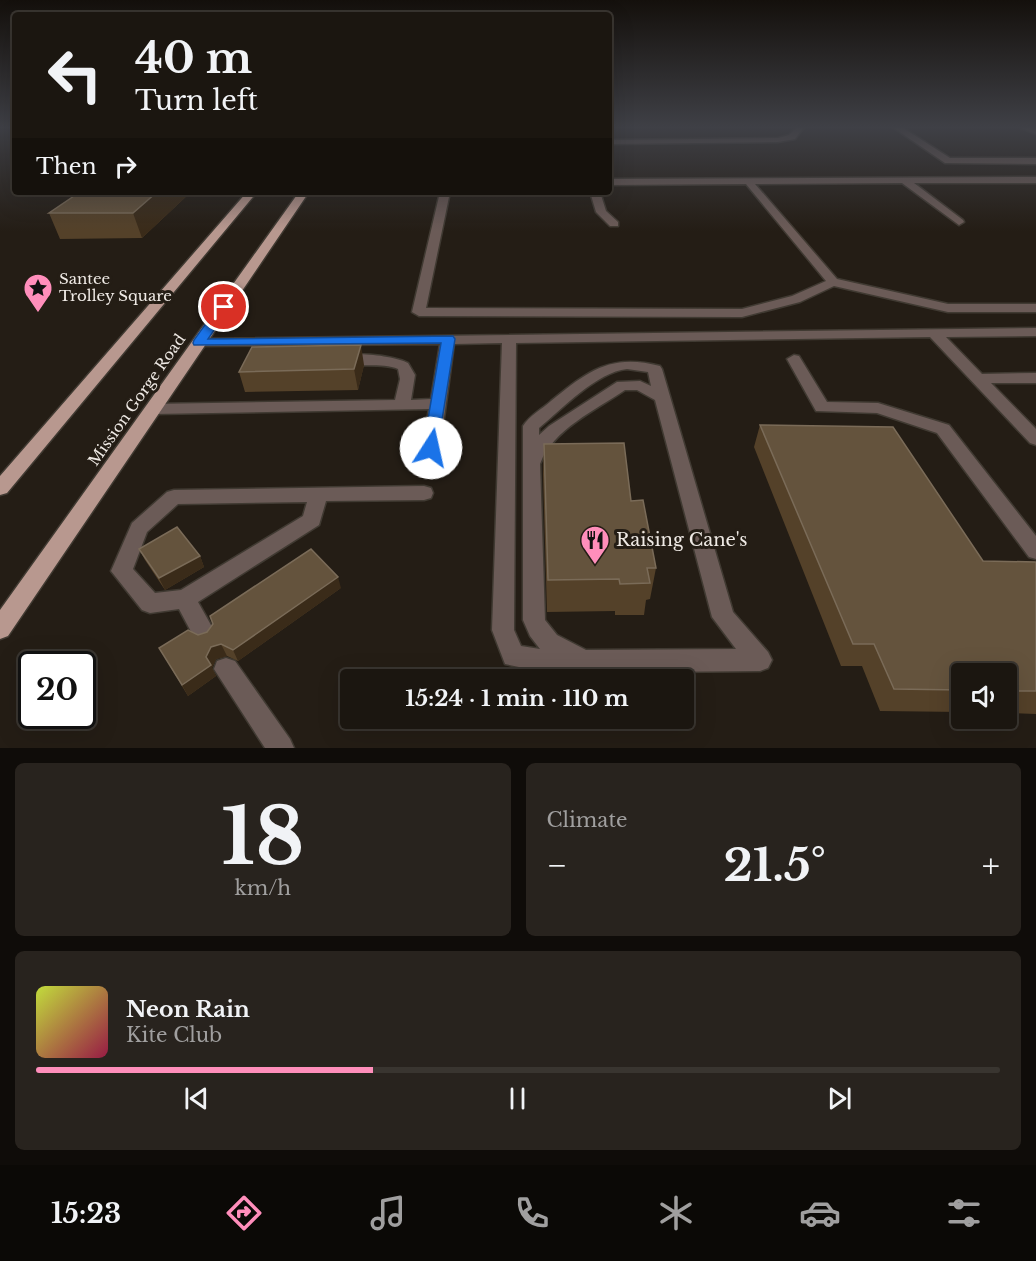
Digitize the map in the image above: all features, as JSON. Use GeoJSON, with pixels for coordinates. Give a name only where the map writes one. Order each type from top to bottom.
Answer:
{"type":"FeatureCollection","features":[{"type":"Feature","properties":{"kind":"main road"},"geometry":{"type":"LineString","coordinates":[[0,488],[249,195]]}},
{"type":"Feature","properties":{"kind":"main road","name":"Mission Gorge Road"},"geometry":{"type":"LineString","coordinates":[[0,629],[302,195]]}},
{"type":"Feature","properties":{"kind":"street"},"geometry":{"type":"LineString","coordinates":[[948,161],[1036,161]]}},
{"type":"Feature","properties":{"kind":"street"},"geometry":{"type":"LineString","coordinates":[[612,182],[1036,180]]}},
{"type":"Feature","properties":{"kind":"street"},"geometry":{"type":"LineString","coordinates":[[748,181],[833,282],[948,308],[1036,308]]}},
{"type":"Feature","properties":{"kind":"street"},"geometry":{"type":"LineString","coordinates":[[905,181],[959,222]]}},
{"type":"Feature","properties":{"kind":"street"},"geometry":{"type":"LineString","coordinates":[[444,195],[419,312],[742,313],[796,299],[833,282]]}},
{"type":"Feature","properties":{"kind":"street"},"geometry":{"type":"LineString","coordinates":[[596,195],[601,212],[614,224]]}},
{"type":"Feature","properties":{"kind":"street"},"geometry":{"type":"LineString","coordinates":[[199,343],[277,349],[448,339],[1036,332]]}},
{"type":"Feature","properties":{"kind":"street"},"geometry":{"type":"LineString","coordinates":[[934,333],[1036,439]]}},
{"type":"Feature","properties":{"kind":"street"},"geometry":{"type":"LineString","coordinates":[[509,338],[503,630],[513,656],[548,663],[760,660],[723,617],[662,397],[640,386],[622,385],[555,430],[538,446],[531,464],[534,620],[538,633],[551,646],[587,662]]}},
{"type":"Feature","properties":{"kind":"street"},"geometry":{"type":"LineString","coordinates":[[431,448],[448,339]]}},
{"type":"Feature","properties":{"kind":"street"},"geometry":{"type":"LineString","coordinates":[[326,360],[380,359],[402,365],[407,371],[402,404]]}},
{"type":"Feature","properties":{"kind":"street"},"geometry":{"type":"LineString","coordinates":[[794,359],[822,407],[878,408],[943,429],[1036,551]]}},
{"type":"Feature","properties":{"kind":"street"},"geometry":{"type":"LineString","coordinates":[[978,379],[1036,378]]}},
{"type":"Feature","properties":{"kind":"street"},"geometry":{"type":"LineString","coordinates":[[153,409],[439,404]]}},
{"type":"Feature","properties":{"kind":"street"},"geometry":{"type":"LineString","coordinates":[[318,495],[312,520],[185,599],[150,603],[122,571],[139,528],[174,498],[318,495],[424,493]]}},
{"type":"Feature","properties":{"kind":"street"},"geometry":{"type":"LineString","coordinates":[[185,599],[204,634]]}},
{"type":"Feature","properties":{"kind":"street"},"geometry":{"type":"LineString","coordinates":[[226,669],[281,748]]}},
{"type":"Feature","properties":{"kind":"building"},"geometry":{"type":"Polygon","coordinates":[[[76,195],[154,195],[133,213],[49,213],[76,195]]]}},
{"type":"Feature","properties":{"kind":"building"},"geometry":{"type":"Polygon","coordinates":[[[361,345],[354,369],[239,372],[252,347],[361,345]]]}},
{"type":"Feature","properties":{"kind":"building"},"geometry":{"type":"Polygon","coordinates":[[[760,425],[893,427],[983,561],[1036,562],[1036,691],[1017,691],[1017,663],[951,663],[951,690],[894,689],[874,644],[853,644],[760,425]]]}},
{"type":"Feature","properties":{"kind":"building","name":"Raising Cane's"},"geometry":{"type":"Polygon","coordinates":[[[624,443],[631,501],[643,500],[656,568],[647,568],[650,583],[620,584],[619,579],[548,580],[544,444],[624,443]]]}},
{"type":"Feature","properties":{"kind":"building"},"geometry":{"type":"Polygon","coordinates":[[[177,527],[200,556],[159,578],[139,549],[177,527]]]}},
{"type":"Feature","properties":{"kind":"building"},"geometry":{"type":"Polygon","coordinates":[[[311,549],[338,577],[233,650],[221,644],[211,647],[206,657],[211,665],[182,685],[159,648],[188,630],[198,635],[207,632],[213,624],[210,616],[311,549]]]}},
{"type":"Feature","properties":{"kind":"place","name":"Santee Trolley Square"},"geometry":{"type":"Point","coordinates":[38,314]}},
{"type":"Feature","properties":{"kind":"place","name":"Raising Cane's"},"geometry":{"type":"Point","coordinates":[595,566]}},
{"type":"Feature","properties":{"kind":"route"},"geometry":{"type":"LineString","coordinates":[[224,307],[199,343],[448,339],[431,448]]}}]}
